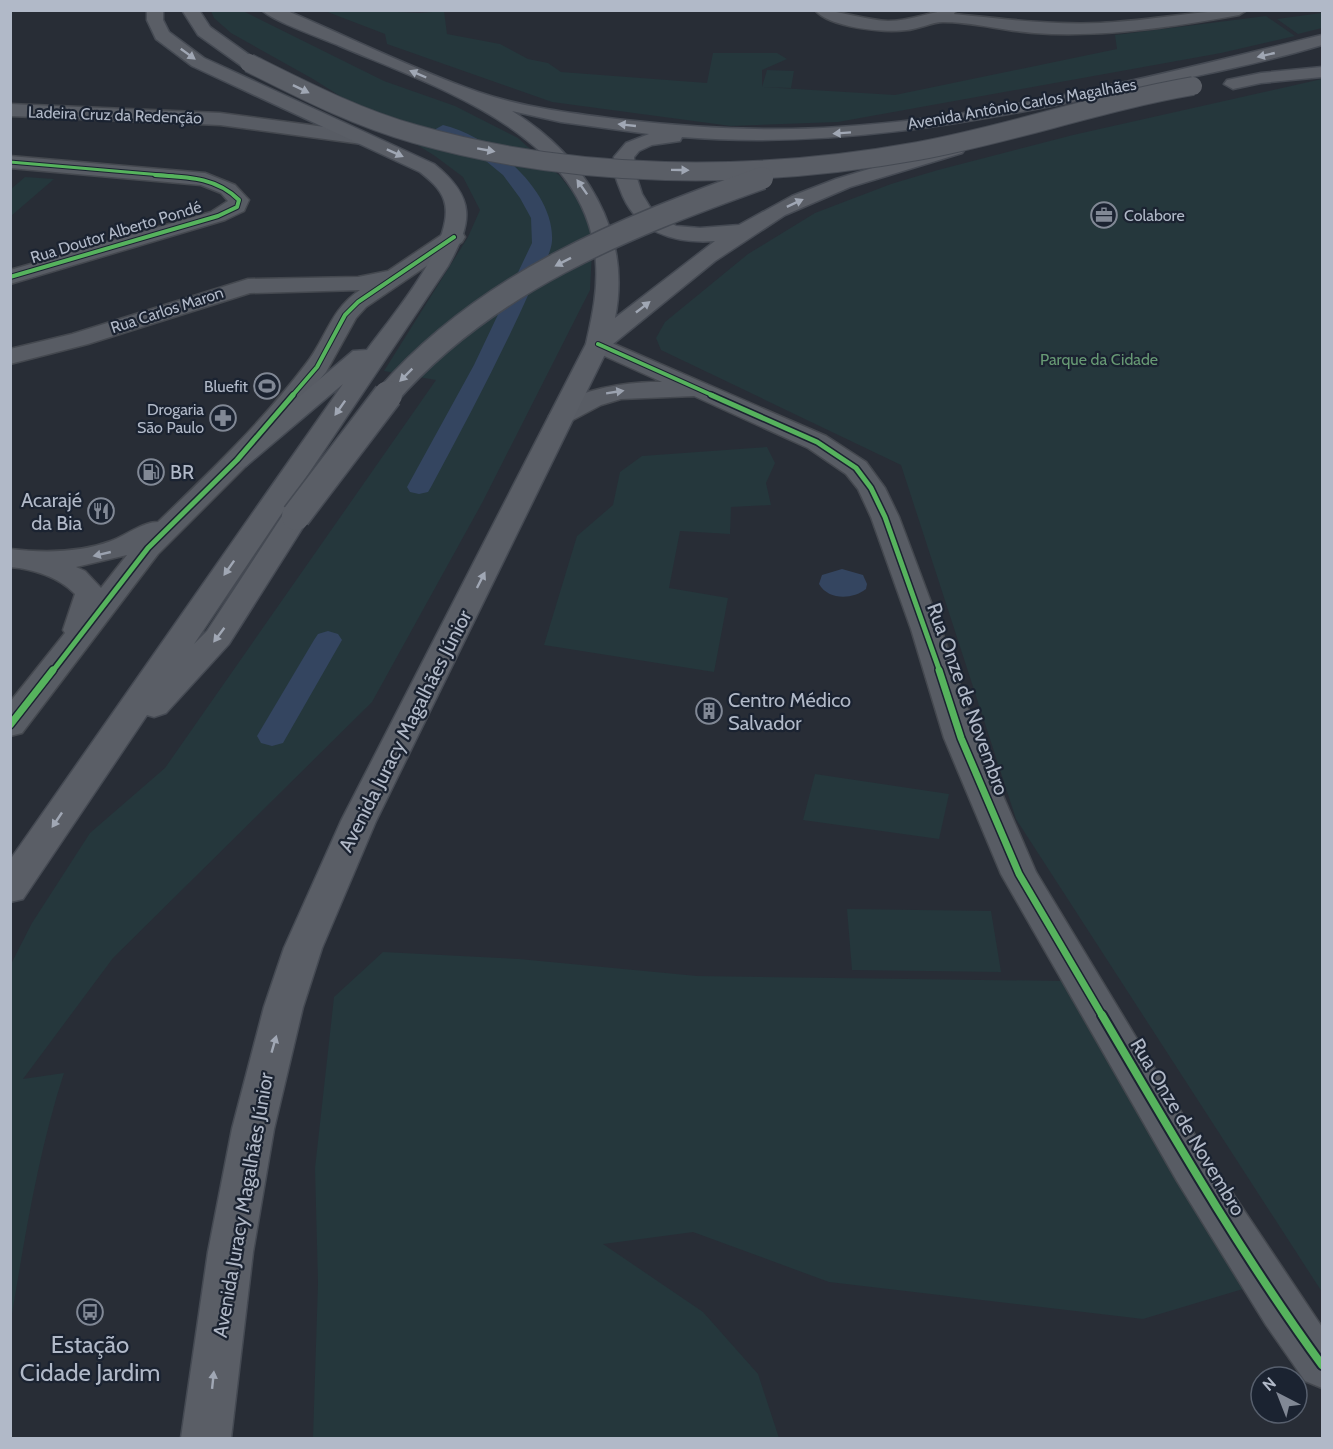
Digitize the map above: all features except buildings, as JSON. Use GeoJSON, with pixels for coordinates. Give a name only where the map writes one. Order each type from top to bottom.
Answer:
{"type":"FeatureCollection","features":[{"type":"Feature","properties":{"kind":"main road"},"geometry":{"type":"LineString","coordinates":[[10,890],[89,771],[395,327],[454,237],[457,207],[454,195],[445,180],[427,168],[198,62],[162,35],[155,21],[155,10]]}},
{"type":"Feature","properties":{"kind":"main road"},"geometry":{"type":"LineString","coordinates":[[190,10],[204,31],[249,63],[371,119],[465,146],[570,163],[694,170],[808,167],[919,151],[1193,86],[1261,78]]}},
{"type":"Feature","properties":{"kind":"main road","name":"Avenida Antônio Carlos Magalhães"},"geometry":{"type":"LineString","coordinates":[[270,10],[472,96],[528,110],[605,123],[729,133],[836,133],[930,123],[1004,111],[1232,63],[1323,40]]}},
{"type":"Feature","properties":{"kind":"main road","name":"Avenida Antônio Carlos Magalhães"},"geometry":{"type":"LineString","coordinates":[[598,344],[743,231],[825,189],[942,152],[1071,118],[1261,78],[1323,72]]}},
{"type":"Feature","properties":{"kind":"main road","name":"Avenida Juracy Magalhães Júnior"},"geometry":{"type":"LineString","coordinates":[[206,1438],[221,1315],[252,1134],[271,1055],[303,948],[351,837],[598,344],[606,316],[609,265],[594,207],[582,186],[546,147],[508,117],[472,96]]}},
{"type":"Feature","properties":{"kind":"main road"},"geometry":{"type":"LineString","coordinates":[[89,771],[218,637],[297,516],[368,419],[402,380],[441,341],[473,316],[536,275],[619,235],[772,174],[894,138],[1004,111]]}},
{"type":"Feature","properties":{"kind":"main road"},"geometry":{"type":"LineString","coordinates":[[729,133],[651,140],[630,151],[623,159],[629,188],[640,212],[658,226],[697,235],[743,231]]}},
{"type":"Feature","properties":{"kind":"main road"},"geometry":{"type":"LineString","coordinates":[[237,460],[395,327]]}},
{"type":"Feature","properties":{"kind":"street"},"geometry":{"type":"LineString","coordinates":[[823,10],[845,21],[875,26],[900,25],[944,14],[1035,28],[1123,27],[1239,10]]}},
{"type":"Feature","properties":{"kind":"street"},"geometry":{"type":"LineString","coordinates":[[1154,23],[1170,15],[1173,10]]}},
{"type":"Feature","properties":{"kind":"street","name":"Ladeira Cruz da Redenção"},"geometry":{"type":"LineString","coordinates":[[220,120],[249,118],[272,113],[275,109],[266,93]]}},
{"type":"Feature","properties":{"kind":"street","name":"Ladeira Cruz da Redenção"},"geometry":{"type":"LineString","coordinates":[[10,110],[220,120],[362,138]]}},
{"type":"Feature","properties":{"kind":"street","name":"Rua Doutor Alberto Pondé"},"geometry":{"type":"LineString","coordinates":[[10,162],[205,179],[228,189],[239,200],[237,207],[218,216],[10,277]]}},
{"type":"Feature","properties":{"kind":"street"},"geometry":{"type":"LineString","coordinates":[[345,315],[358,302],[454,237]]}},
{"type":"Feature","properties":{"kind":"street","name":"Rua Carlos Maron"},"geometry":{"type":"LineString","coordinates":[[10,357],[80,339],[230,290],[268,284],[326,285],[381,280],[404,272]]}},
{"type":"Feature","properties":{"kind":"street"},"geometry":{"type":"LineString","coordinates":[[10,725],[148,548],[188,505],[237,460],[316,367],[334,339],[345,315],[347,304],[344,296],[326,285]]}},
{"type":"Feature","properties":{"kind":"street","name":"Rua Onze de Novembro"},"geometry":{"type":"LineString","coordinates":[[598,344],[817,442],[856,468],[871,488],[885,517],[926,629],[961,738],[1019,874],[1192,1168],[1282,1310],[1323,1365]]}},
{"type":"Feature","properties":{"kind":"street","name":"Rua Onze de Novembro"},"geometry":{"type":"LineString","coordinates":[[562,416],[595,397],[627,390],[675,390],[714,396]]}},
{"type":"Feature","properties":{"kind":"street"},"geometry":{"type":"LineString","coordinates":[[20,560],[75,559],[116,551],[155,530],[188,505]]}},
{"type":"Feature","properties":{"kind":"street"},"geometry":{"type":"LineString","coordinates":[[20,560],[75,577],[90,593],[72,646]]}},
{"type":"Feature","properties":{"kind":"street"},"geometry":{"type":"LineString","coordinates":[[1282,1310],[1323,1341]]}},
{"type":"Feature","properties":{"kind":"green space"},"geometry":{"type":"Polygon","coordinates":[[[211,11],[243,11],[384,81],[455,106],[518,138],[560,176],[580,202],[593,232],[590,290],[482,503],[372,702],[113,958],[23,1079],[64,1073],[39,1164],[11,1320],[11,964],[32,923],[90,833],[165,768],[436,380],[384,371],[468,237],[480,210],[463,177],[435,156],[313,79],[231,33],[214,18],[211,11]]]}},
{"type":"Feature","properties":{"kind":"green space"},"geometry":{"type":"Polygon","coordinates":[[[325,11],[420,13],[444,11],[447,34],[500,44],[528,59],[548,63],[561,72],[707,83],[713,53],[777,53],[787,59],[762,70],[762,87],[767,70],[794,71],[791,88],[763,87],[895,95],[1117,49],[1115,35],[1266,16],[1295,36],[1221,53],[838,122],[731,126],[552,102],[387,44],[385,34],[325,11]]]}},
{"type":"Feature","properties":{"kind":"green space"},"geometry":{"type":"Polygon","coordinates":[[[1322,13],[1322,28],[1298,34],[1277,19],[1322,13]]]}},
{"type":"Feature","properties":{"kind":"green space","name":"Parque da Cidade"},"geometry":{"type":"Polygon","coordinates":[[[1322,79],[1322,1292],[1016,819],[901,465],[661,350],[656,338],[665,322],[748,254],[815,213],[891,184],[938,170],[1073,135],[1322,79]]]}},
{"type":"Feature","properties":{"kind":"green space"},"geometry":{"type":"Polygon","coordinates":[[[25,177],[54,179],[11,216],[11,189],[25,177]]]}},
{"type":"Feature","properties":{"kind":"green space"},"geometry":{"type":"Polygon","coordinates":[[[767,447],[775,463],[766,483],[771,505],[731,507],[730,534],[680,531],[669,588],[728,598],[714,672],[544,645],[577,536],[613,505],[620,472],[642,456],[767,447]]]}},
{"type":"Feature","properties":{"kind":"green space"},"geometry":{"type":"Polygon","coordinates":[[[815,774],[949,794],[939,839],[803,820],[815,774]]]}},
{"type":"Feature","properties":{"kind":"green space"},"geometry":{"type":"Polygon","coordinates":[[[847,909],[991,911],[1001,972],[852,970],[847,909]]]}},
{"type":"Feature","properties":{"kind":"green space"},"geometry":{"type":"Polygon","coordinates":[[[383,952],[519,959],[697,976],[1062,981],[1243,1289],[1143,1319],[829,1282],[693,1232],[603,1244],[703,1312],[758,1374],[779,1438],[313,1438],[318,1283],[315,1168],[334,997],[383,952]]]}},
{"type":"Feature","properties":{"kind":"water"},"geometry":{"type":"Polygon","coordinates":[[[842,569],[863,575],[867,584],[866,589],[854,595],[841,597],[834,596],[823,589],[819,584],[822,575],[842,569]]]}},
{"type":"Feature","properties":{"kind":"waterway"},"geometry":{"type":"LineString","coordinates":[[419,487],[485,365],[542,243],[541,218],[529,196],[509,171],[481,148],[443,130]]}},
{"type":"Feature","properties":{"kind":"waterway"},"geometry":{"type":"LineString","coordinates":[[272,736],[328,640]]}},
{"type":"Feature","properties":{"kind":"cycle path"},"geometry":{"type":"LineString","coordinates":[[10,162],[205,179],[228,189],[239,200],[237,207],[218,216],[10,277]]}},
{"type":"Feature","properties":{"kind":"cycle path"},"geometry":{"type":"LineString","coordinates":[[10,725],[148,548],[237,460],[317,367],[345,315],[358,302],[454,237]]}},
{"type":"Feature","properties":{"kind":"cycle path"},"geometry":{"type":"LineString","coordinates":[[598,344],[817,442],[856,468],[871,488],[885,517],[926,629],[961,738],[1019,874],[1192,1168],[1282,1310],[1322,1365]]}},
{"type":"Feature","properties":{"kind":"place","name":"Colabore"},"geometry":{"type":"Point","coordinates":[1104,215]}},
{"type":"Feature","properties":{"kind":"place","name":"Bluefit"},"geometry":{"type":"Point","coordinates":[267,386]}},
{"type":"Feature","properties":{"kind":"place","name":"Drogaria São Paulo"},"geometry":{"type":"Point","coordinates":[223,418]}},
{"type":"Feature","properties":{"kind":"place","name":"BR"},"geometry":{"type":"Point","coordinates":[151,472]}},
{"type":"Feature","properties":{"kind":"place","name":"Acarajé da Bia"},"geometry":{"type":"Point","coordinates":[101,511]}},
{"type":"Feature","properties":{"kind":"place","name":"Centro Médico Salvador"},"geometry":{"type":"Point","coordinates":[709,711]}},
{"type":"Feature","properties":{"kind":"place","name":"Estação Cidade Jardim"},"geometry":{"type":"Point","coordinates":[90,1312]}}]}
